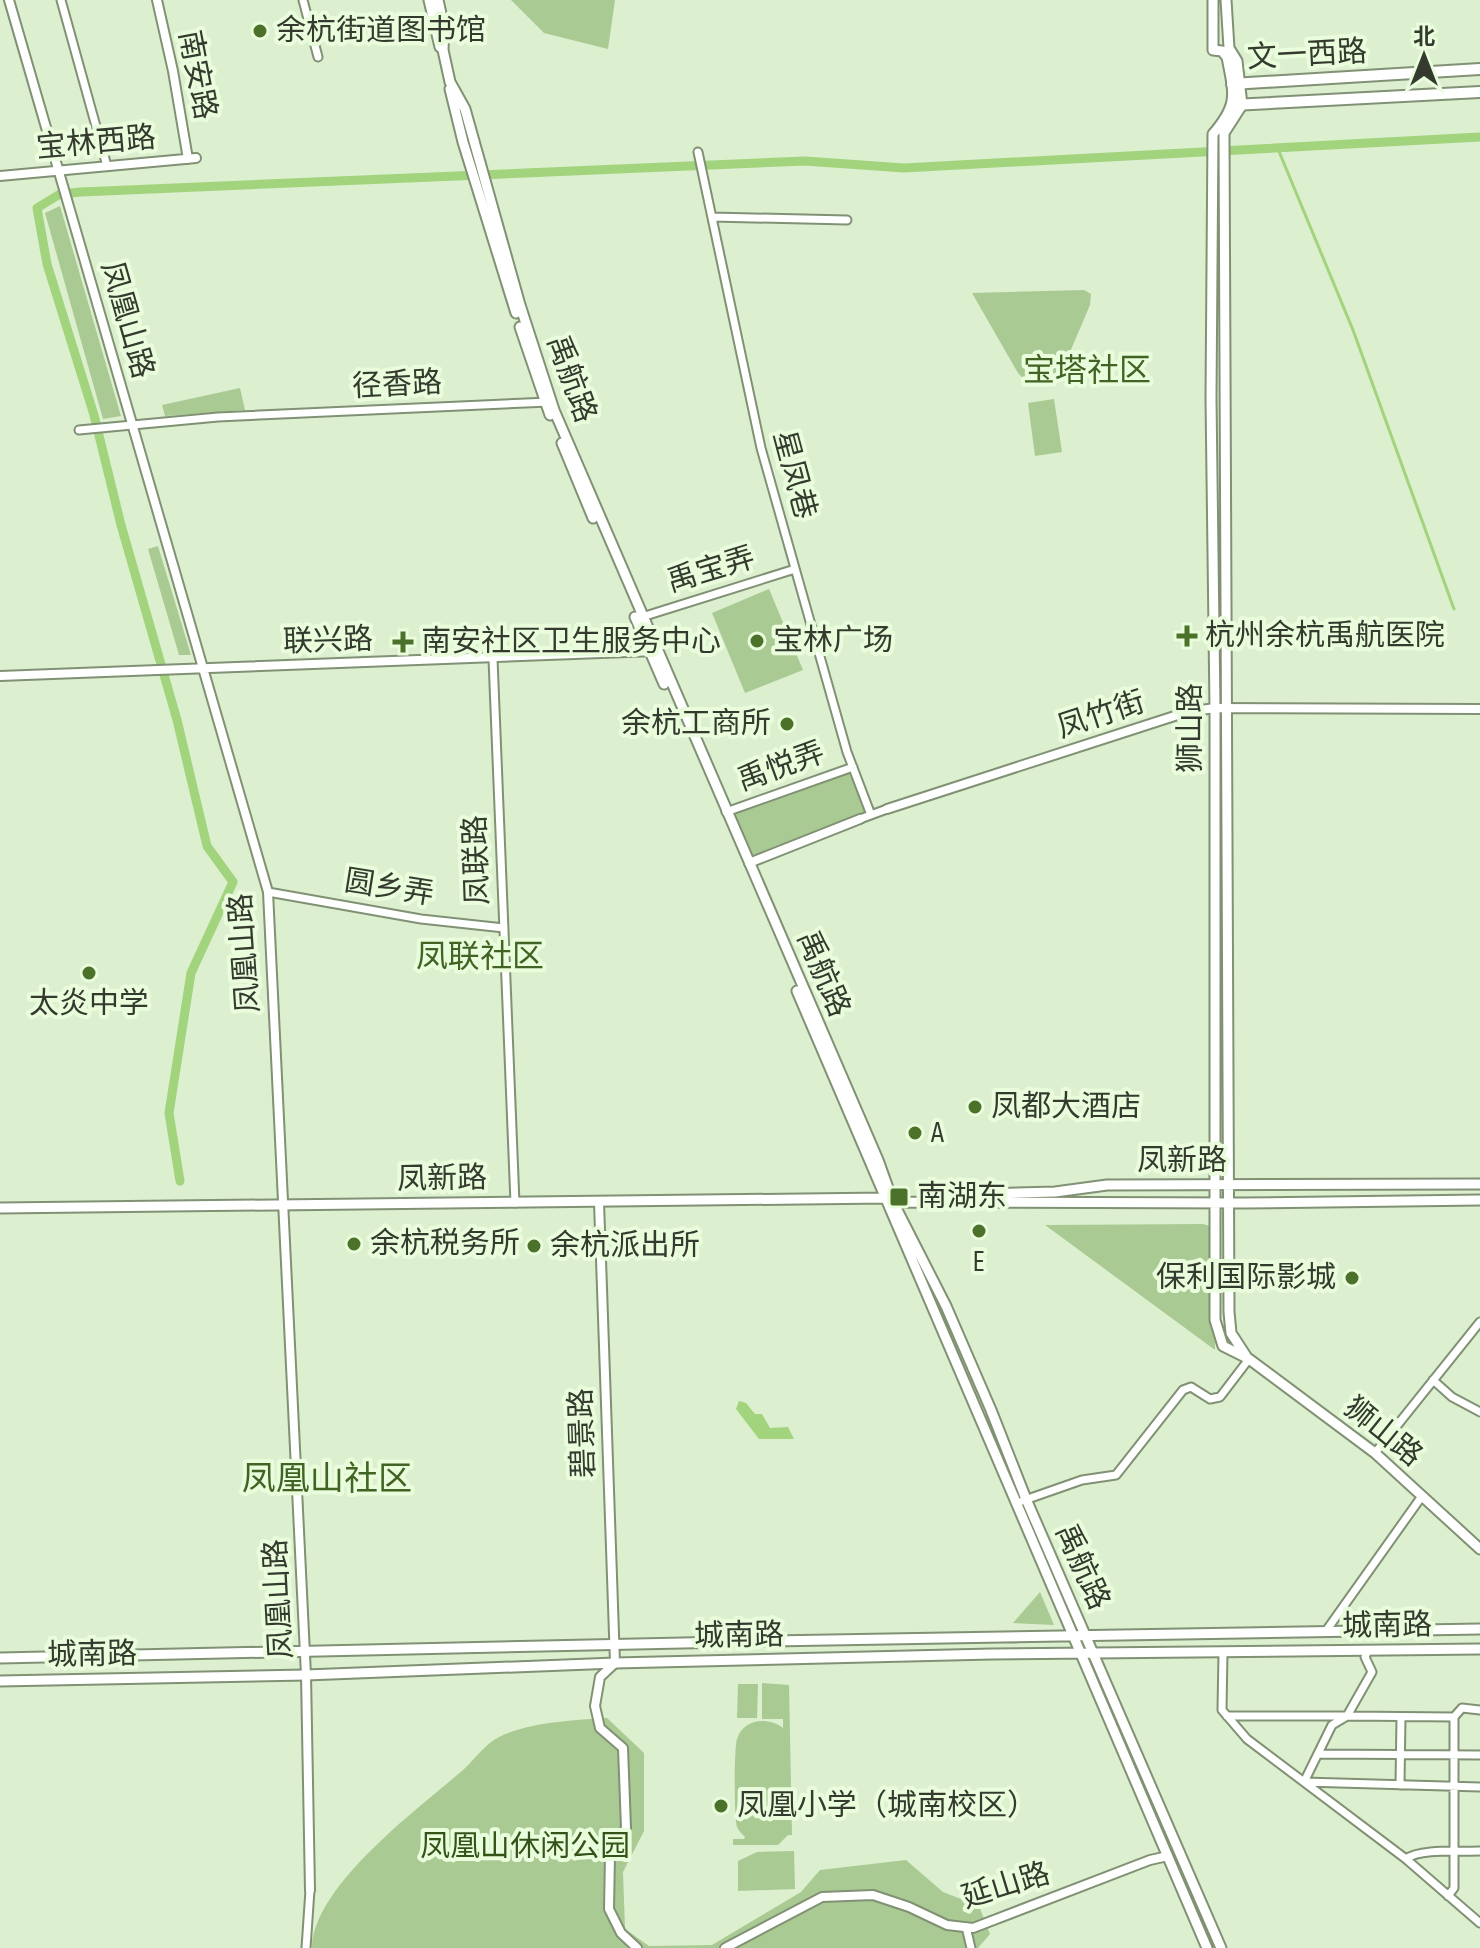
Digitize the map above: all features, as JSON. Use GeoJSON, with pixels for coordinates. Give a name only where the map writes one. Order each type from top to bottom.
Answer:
{"type":"FeatureCollection","features":[{"type":"Feature","properties":{"kind":"main road","name":"禹航路"},"geometry":{"type":"LineString","coordinates":[[429,0],[472,156],[548,402],[936,1312],[1021,1501],[1087,1636],[1221,1948]]}},
{"type":"Feature","properties":{"kind":"main road","name":"禹航路"},"geometry":{"type":"LineString","coordinates":[[438,0],[444,27],[443,50],[450,82],[465,109],[472,156]]}},
{"type":"Feature","properties":{"kind":"main road"},"geometry":{"type":"LineString","coordinates":[[1213,0],[1213,50],[1222,51],[1227,57],[1236,83]]}},
{"type":"Feature","properties":{"kind":"main road"},"geometry":{"type":"LineString","coordinates":[[1226,0],[1229,48],[1237,61],[1237,105]]}},
{"type":"Feature","properties":{"kind":"main road","name":"文一西路"},"geometry":{"type":"LineString","coordinates":[[1236,83],[1480,69]]}},
{"type":"Feature","properties":{"kind":"main road","name":"文一西路"},"geometry":{"type":"LineString","coordinates":[[1237,105],[1480,92]]}},
{"type":"Feature","properties":{"kind":"main road","name":"狮山路"},"geometry":{"type":"LineString","coordinates":[[1237,105],[1224,133],[1229,1203],[1231,1333],[1249,1359]]}},
{"type":"Feature","properties":{"kind":"main road","name":"狮山路"},"geometry":{"type":"LineString","coordinates":[[1237,105],[1213,134],[1211,398],[1215,708],[1215,1320],[1223,1346],[1249,1359],[1375,1453],[1480,1549]]}},
{"type":"Feature","properties":{"kind":"main road","name":"禹航路"},"geometry":{"type":"LineString","coordinates":[[548,402],[642,617],[653,651],[878,1160],[890,1198]]}},
{"type":"Feature","properties":{"kind":"main road","name":"凤新路"},"geometry":{"type":"LineString","coordinates":[[0,1208],[890,1198],[1055,1192],[1107,1185],[1480,1184]]}},
{"type":"Feature","properties":{"kind":"main road","name":"凤新路"},"geometry":{"type":"LineString","coordinates":[[890,1198],[1215,1203],[1480,1200]]}},
{"type":"Feature","properties":{"kind":"main road","name":"禹航路"},"geometry":{"type":"LineString","coordinates":[[1021,1501],[1207,1948]]}},
{"type":"Feature","properties":{"kind":"main road","name":"城南路"},"geometry":{"type":"LineString","coordinates":[[0,1658],[1480,1629]]}},
{"type":"Feature","properties":{"kind":"main road","name":"城南路"},"geometry":{"type":"LineString","coordinates":[[0,1681],[306,1675],[615,1663],[1082,1653],[1480,1649]]}},
{"type":"Feature","properties":{"kind":"street","name":"凤凰山路"},"geometry":{"type":"LineString","coordinates":[[9,0],[268,892],[305,1651],[310,1890]]}},
{"type":"Feature","properties":{"kind":"street"},"geometry":{"type":"LineString","coordinates":[[61,0],[107,166]]}},
{"type":"Feature","properties":{"kind":"street","name":"南安路"},"geometry":{"type":"LineString","coordinates":[[157,0],[192,159]]}},
{"type":"Feature","properties":{"kind":"street"},"geometry":{"type":"LineString","coordinates":[[303,0],[318,57]]}},
{"type":"Feature","properties":{"kind":"street","name":"星凤巷"},"geometry":{"type":"LineString","coordinates":[[698,152],[761,448],[853,767],[871,815]]}},
{"type":"Feature","properties":{"kind":"street","name":"宝林西路"},"geometry":{"type":"LineString","coordinates":[[0,176],[192,159]]}},
{"type":"Feature","properties":{"kind":"street"},"geometry":{"type":"LineString","coordinates":[[712,217],[847,220]]}},
{"type":"Feature","properties":{"kind":"street","name":"径香路"},"geometry":{"type":"LineString","coordinates":[[83,430],[246,416],[548,402]]}},
{"type":"Feature","properties":{"kind":"street","name":"禹宝弄"},"geometry":{"type":"LineString","coordinates":[[642,617],[795,569]]}},
{"type":"Feature","properties":{"kind":"street","name":"联兴路"},"geometry":{"type":"LineString","coordinates":[[0,676],[653,651]]}},
{"type":"Feature","properties":{"kind":"street","name":"凤联路"},"geometry":{"type":"LineString","coordinates":[[493,659],[515,1203]]}},
{"type":"Feature","properties":{"kind":"street","name":"凤竹街"},"geometry":{"type":"LineString","coordinates":[[887,809],[1187,712],[1215,708],[1480,709]]}},
{"type":"Feature","properties":{"kind":"street","name":"禹悦弄"},"geometry":{"type":"LineString","coordinates":[[726,812],[853,767]]}},
{"type":"Feature","properties":{"kind":"street"},"geometry":{"type":"LineString","coordinates":[[749,863],[887,809]]}},
{"type":"Feature","properties":{"kind":"street","name":"圆乡弄"},"geometry":{"type":"LineString","coordinates":[[268,892],[421,919],[504,928]]}},
{"type":"Feature","properties":{"kind":"street","name":"碧景路"},"geometry":{"type":"LineString","coordinates":[[599,1202],[615,1663]]}},
{"type":"Feature","properties":{"kind":"street"},"geometry":{"type":"LineString","coordinates":[[1375,1453],[1480,1322]]}},
{"type":"Feature","properties":{"kind":"street"},"geometry":{"type":"LineString","coordinates":[[1021,1501],[1082,1480],[1116,1475],[1183,1390],[1191,1387],[1210,1399],[1220,1397],[1249,1359]]}},
{"type":"Feature","properties":{"kind":"street"},"geometry":{"type":"LineString","coordinates":[[1433,1380],[1452,1397],[1480,1412]]}},
{"type":"Feature","properties":{"kind":"street"},"geometry":{"type":"LineString","coordinates":[[1326,1631],[1422,1496]]}},
{"type":"Feature","properties":{"kind":"street"},"geometry":{"type":"LineString","coordinates":[[1304,1782],[1332,1725],[1347,1716],[1372,1672],[1365,1657],[1368,1650]]}},
{"type":"Feature","properties":{"kind":"street"},"geometry":{"type":"LineString","coordinates":[[1223,1653],[1222,1710],[1247,1739],[1406,1859],[1480,1923]]}},
{"type":"Feature","properties":{"kind":"street"},"geometry":{"type":"LineString","coordinates":[[615,1663],[600,1677],[595,1706],[600,1728],[623,1748],[626,1791],[626,1828],[610,1855],[609,1909],[621,1933],[637,1948]]}},
{"type":"Feature","properties":{"kind":"street"},"geometry":{"type":"LineString","coordinates":[[1448,1896],[1454,1888],[1454,1717],[1462,1708],[1480,1710]]}},
{"type":"Feature","properties":{"kind":"street"},"geometry":{"type":"LineString","coordinates":[[1227,1716],[1454,1717]]}},
{"type":"Feature","properties":{"kind":"street"},"geometry":{"type":"LineString","coordinates":[[1400,1785],[1401,1717]]}},
{"type":"Feature","properties":{"kind":"street"},"geometry":{"type":"LineString","coordinates":[[1318,1754],[1480,1755]]}},
{"type":"Feature","properties":{"kind":"street"},"geometry":{"type":"LineString","coordinates":[[1304,1782],[1480,1787]]}},
{"type":"Feature","properties":{"kind":"street"},"geometry":{"type":"LineString","coordinates":[[1406,1859],[1420,1853],[1480,1851]]}},
{"type":"Feature","properties":{"kind":"street","name":"延山路"},"geometry":{"type":"LineString","coordinates":[[725,1948],[822,1897],[873,1895],[909,1907],[947,1925],[973,1928],[1150,1860],[1168,1856]]}},
{"type":"Feature","properties":{"kind":"street"},"geometry":{"type":"LineString","coordinates":[[306,1948],[310,1890]]}},
{"type":"Feature","properties":{"kind":"street"},"geometry":{"type":"LineString","coordinates":[[966,1927],[971,1948]]}},
{"type":"Feature","properties":{"kind":"green space"},"geometry":{"type":"Polygon","coordinates":[[[511,0],[615,0],[608,49],[544,33],[511,0]]]}},
{"type":"Feature","properties":{"kind":"green space"},"geometry":{"type":"Polygon","coordinates":[[[60,206],[121,416],[103,419],[45,213],[60,206]]]}},
{"type":"Feature","properties":{"kind":"green space"},"geometry":{"type":"Polygon","coordinates":[[[1084,290],[1091,294],[1090,305],[1061,373],[1051,384],[1028,384],[1018,373],[972,293],[1084,290]]]}},
{"type":"Feature","properties":{"kind":"green space"},"geometry":{"type":"Polygon","coordinates":[[[240,388],[245,410],[165,416],[162,405],[240,388]]]}},
{"type":"Feature","properties":{"kind":"green space"},"geometry":{"type":"Polygon","coordinates":[[[1054,399],[1062,452],[1035,456],[1028,403],[1054,399]]]}},
{"type":"Feature","properties":{"kind":"green space"},"geometry":{"type":"Polygon","coordinates":[[[158,546],[191,655],[179,655],[148,549],[158,546]]]}},
{"type":"Feature","properties":{"kind":"green space","name":"宝林广场"},"geometry":{"type":"Polygon","coordinates":[[[769,589],[803,670],[745,693],[712,613],[769,589]]]}},
{"type":"Feature","properties":{"kind":"green space"},"geometry":{"type":"Polygon","coordinates":[[[850,773],[870,811],[751,858],[730,814],[850,773]]]}},
{"type":"Feature","properties":{"kind":"green space"},"geometry":{"type":"Polygon","coordinates":[[[1203,1224],[1214,1227],[1215,1350],[1045,1225],[1203,1224]]]}},
{"type":"Feature","properties":{"kind":"green space"},"geometry":{"type":"Polygon","coordinates":[[[1040,1592],[1054,1625],[1013,1623],[1040,1592]]]}},
{"type":"Feature","properties":{"kind":"green space"},"geometry":{"type":"Polygon","coordinates":[[[762,1683],[789,1685],[792,1835],[778,1845],[733,1845],[733,1839],[745,1837],[736,1821],[737,1739],[751,1723],[771,1722],[783,1728],[783,1719],[762,1719],[762,1683]]]}},
{"type":"Feature","properties":{"kind":"green space"},"geometry":{"type":"Polygon","coordinates":[[[738,1684],[758,1684],[757,1718],[737,1718],[738,1684]]]}},
{"type":"Feature","properties":{"kind":"green space","name":"凤凰山休闲公园"},"geometry":{"type":"Polygon","coordinates":[[[607,1718],[644,1753],[644,1831],[623,1872],[625,1929],[649,1946],[712,1945],[801,1892],[820,1870],[906,1860],[943,1892],[979,1906],[990,1934],[978,1948],[312,1948],[317,1924],[348,1875],[371,1850],[463,1770],[489,1743],[511,1732],[538,1725],[607,1718]]]}},
{"type":"Feature","properties":{"kind":"green space"},"geometry":{"type":"Polygon","coordinates":[[[794,1851],[795,1889],[738,1891],[738,1861],[757,1852],[794,1851]]]}},
{"type":"Feature","properties":{"kind":"shaded area"},"geometry":{"type":"Polygon","coordinates":[[[739,1401],[746,1403],[755,1414],[762,1414],[770,1428],[788,1427],[794,1439],[759,1439],[736,1409],[739,1401]]]}},
{"type":"Feature","properties":{"kind":"waterway"},"geometry":{"type":"LineString","coordinates":[[180,1181],[169,1113],[191,973],[233,882],[207,846],[177,720],[121,525],[94,415],[47,264],[37,208],[60,194],[81,192],[805,161],[904,168],[1480,137]]}},
{"type":"Feature","properties":{"kind":"waterway"},"geometry":{"type":"LineString","coordinates":[[1278,149],[1353,330],[1454,609]]}},
{"type":"Feature","properties":{"kind":"place","name":"余杭街道图书馆"},"geometry":{"type":"Point","coordinates":[260,31]}},
{"type":"Feature","properties":{"kind":"place","name":"杭州余杭禹航医院"},"geometry":{"type":"Point","coordinates":[1187,636]}},
{"type":"Feature","properties":{"kind":"place","name":"宝林广场"},"geometry":{"type":"Point","coordinates":[757,641]}},
{"type":"Feature","properties":{"kind":"place","name":"南安社区卫生服务中心"},"geometry":{"type":"Point","coordinates":[403,642]}},
{"type":"Feature","properties":{"kind":"place","name":"余杭工商所"},"geometry":{"type":"Point","coordinates":[787,724]}},
{"type":"Feature","properties":{"kind":"place","name":"太炎中学"},"geometry":{"type":"Point","coordinates":[89,973]}},
{"type":"Feature","properties":{"kind":"place","name":"凤都大酒店"},"geometry":{"type":"Point","coordinates":[975,1107]}},
{"type":"Feature","properties":{"kind":"place","name":"A"},"geometry":{"type":"Point","coordinates":[915,1133]}},
{"type":"Feature","properties":{"kind":"place","name":"南湖东"},"geometry":{"type":"Point","coordinates":[899,1197]}},
{"type":"Feature","properties":{"kind":"place","name":"E"},"geometry":{"type":"Point","coordinates":[979,1231]}},
{"type":"Feature","properties":{"kind":"place","name":"余杭税务所"},"geometry":{"type":"Point","coordinates":[354,1244]}},
{"type":"Feature","properties":{"kind":"place","name":"余杭派出所"},"geometry":{"type":"Point","coordinates":[534,1246]}},
{"type":"Feature","properties":{"kind":"place","name":"保利国际影城"},"geometry":{"type":"Point","coordinates":[1352,1278]}},
{"type":"Feature","properties":{"kind":"place","name":"凤凰小学（城南校区）"},"geometry":{"type":"Point","coordinates":[721,1806]}},
{"type":"Feature","properties":{"kind":"district","name":"宝塔社区"},"geometry":{"type":"Point","coordinates":[1087,371]}},
{"type":"Feature","properties":{"kind":"district","name":"凤联社区"},"geometry":{"type":"Point","coordinates":[480,957]}},
{"type":"Feature","properties":{"kind":"district","name":"凤凰山社区"},"geometry":{"type":"Point","coordinates":[327,1479]}}]}
